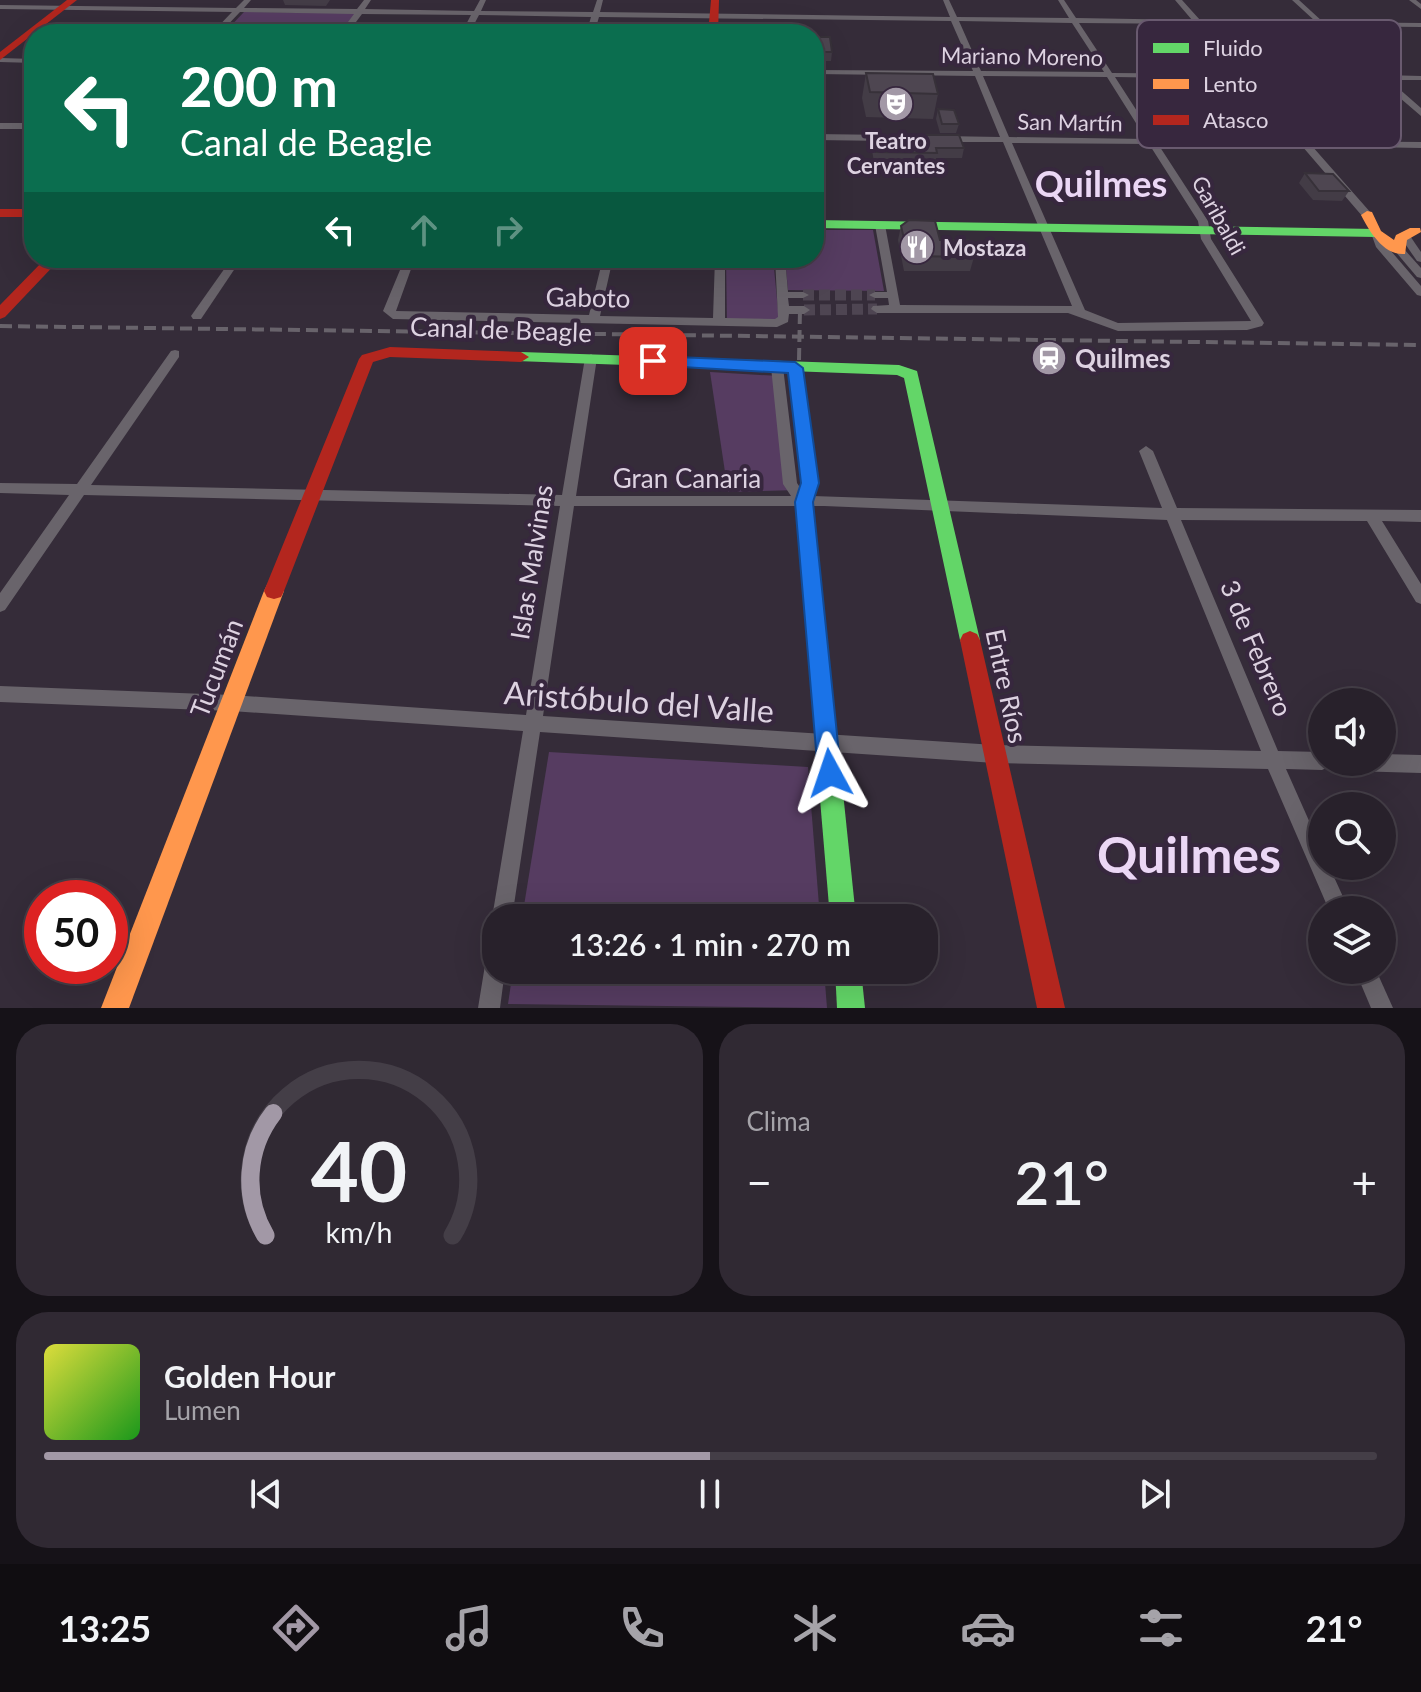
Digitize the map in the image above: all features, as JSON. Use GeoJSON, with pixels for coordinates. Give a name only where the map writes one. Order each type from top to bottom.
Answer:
{"type":"FeatureCollection","features":[{"type":"Feature","properties":{"kind":"street"},"geometry":{"type":"LineString","coordinates":[[225,24],[248,0]]}},
{"type":"Feature","properties":{"kind":"street"},"geometry":{"type":"LineString","coordinates":[[350,24],[368,0]]}},
{"type":"Feature","properties":{"kind":"street"},"geometry":{"type":"LineString","coordinates":[[470,24],[483,0]]}},
{"type":"Feature","properties":{"kind":"street"},"geometry":{"type":"LineString","coordinates":[[593,24],[600,0]]}},
{"type":"Feature","properties":{"kind":"street"},"geometry":{"type":"LineString","coordinates":[[875,295],[894,301],[1079,310],[946,0]]}},
{"type":"Feature","properties":{"kind":"street","name":"Garibaldi"},"geometry":{"type":"LineString","coordinates":[[1061,0],[1137,118]]}},
{"type":"Feature","properties":{"kind":"street"},"geometry":{"type":"LineString","coordinates":[[1178,0],[1196,20]]}},
{"type":"Feature","properties":{"kind":"street"},"geometry":{"type":"LineString","coordinates":[[1295,0],[1316,20]]}},
{"type":"Feature","properties":{"kind":"street"},"geometry":{"type":"LineString","coordinates":[[1412,0],[1421,7]]}},
{"type":"Feature","properties":{"kind":"street"},"geometry":{"type":"LineString","coordinates":[[43,24],[68,4]]}},
{"type":"Feature","properties":{"kind":"street"},"geometry":{"type":"LineString","coordinates":[[0,7],[68,4],[238,10],[1137,20]]}},
{"type":"Feature","properties":{"kind":"street"},"geometry":{"type":"LineString","coordinates":[[1401,25],[1421,25]]}},
{"type":"Feature","properties":{"kind":"street"},"geometry":{"type":"LineString","coordinates":[[0,59],[24,40]]}},
{"type":"Feature","properties":{"kind":"street"},"geometry":{"type":"LineString","coordinates":[[0,59],[24,60]]}},
{"type":"Feature","properties":{"kind":"street","name":"Mariano Moreno"},"geometry":{"type":"LineString","coordinates":[[824,72],[1137,75]]}},
{"type":"Feature","properties":{"kind":"street"},"geometry":{"type":"LineString","coordinates":[[1401,95],[1421,113]]}},
{"type":"Feature","properties":{"kind":"street"},"geometry":{"type":"LineString","coordinates":[[0,126],[24,126]]}},
{"type":"Feature","properties":{"kind":"street"},"geometry":{"type":"LineString","coordinates":[[824,137],[903,138]]}},
{"type":"Feature","properties":{"kind":"street","name":"San Martín"},"geometry":{"type":"LineString","coordinates":[[932,138],[1137,142]]}},
{"type":"Feature","properties":{"kind":"street","name":"San Martín"},"geometry":{"type":"LineString","coordinates":[[1401,145],[1421,145]]}},
{"type":"Feature","properties":{"kind":"street","name":"Garibaldi"},"geometry":{"type":"LineString","coordinates":[[1079,310],[1090,318],[1118,327],[1253,326],[1258,323],[1206,239],[1203,221],[1157,148]]}},
{"type":"Feature","properties":{"kind":"street"},"geometry":{"type":"LineString","coordinates":[[1308,148],[1367,215],[1380,245],[1421,293]]}},
{"type":"Feature","properties":{"kind":"street"},"geometry":{"type":"LineString","coordinates":[[0,213],[24,213]]}},
{"type":"Feature","properties":{"kind":"street"},"geometry":{"type":"LineString","coordinates":[[1367,215],[1390,226],[1409,241],[1421,259]]}},
{"type":"Feature","properties":{"kind":"street"},"geometry":{"type":"LineString","coordinates":[[824,224],[1044,225],[1376,233],[1409,241]]}},
{"type":"Feature","properties":{"kind":"street"},"geometry":{"type":"LineString","coordinates":[[880,225],[894,301]]}},
{"type":"Feature","properties":{"kind":"street"},"geometry":{"type":"LineString","coordinates":[[1409,241],[1421,275]]}},
{"type":"Feature","properties":{"kind":"street"},"geometry":{"type":"LineString","coordinates":[[0,314],[44,268]]}},
{"type":"Feature","properties":{"kind":"street"},"geometry":{"type":"LineString","coordinates":[[197,316],[230,268]]}},
{"type":"Feature","properties":{"kind":"street","name":"Gaboto"},"geometry":{"type":"LineString","coordinates":[[406,268],[389,311],[393,315],[719,322],[782,316],[804,310]]}},
{"type":"Feature","properties":{"kind":"street"},"geometry":{"type":"LineString","coordinates":[[594,319],[606,268]]}},
{"type":"Feature","properties":{"kind":"street"},"geometry":{"type":"LineString","coordinates":[[719,322],[720,268]]}},
{"type":"Feature","properties":{"kind":"street"},"geometry":{"type":"LineString","coordinates":[[781,268],[782,316]]}},
{"type":"Feature","properties":{"kind":"street"},"geometry":{"type":"LineString","coordinates":[[783,295],[803,295]]}},
{"type":"Feature","properties":{"kind":"street"},"geometry":{"type":"LineString","coordinates":[[877,309],[894,301]]}},
{"type":"Feature","properties":{"kind":"street"},"geometry":{"type":"LineString","coordinates":[[0,605],[175,354]]}},
{"type":"Feature","properties":{"kind":"street","name":"Canal de Beagle"},"geometry":{"type":"LineString","coordinates":[[376,354],[591,358],[899,370],[911,375]]}},
{"type":"Feature","properties":{"kind":"street","name":"Tucumán"},"geometry":{"type":"LineString","coordinates":[[115,1008],[311,495],[367,359],[376,354]]}},
{"type":"Feature","properties":{"kind":"street","name":"Islas Malvinas"},"geometry":{"type":"LineString","coordinates":[[504,904],[591,358]]}},
{"type":"Feature","properties":{"kind":"street"},"geometry":{"type":"LineString","coordinates":[[786,367],[790,484],[804,502]]}},
{"type":"Feature","properties":{"kind":"street"},"geometry":{"type":"LineString","coordinates":[[786,367],[810,483],[804,502],[842,904]]}},
{"type":"Feature","properties":{"kind":"street","name":"Entre Ríos"},"geometry":{"type":"LineString","coordinates":[[911,375],[1051,1008]]}},
{"type":"Feature","properties":{"kind":"street","name":"3 de Febrero"},"geometry":{"type":"LineString","coordinates":[[1146,451],[1273,760],[1333,896]]}},
{"type":"Feature","properties":{"kind":"street","name":"Gran Canaria"},"geometry":{"type":"LineString","coordinates":[[0,488],[570,501],[804,502],[1170,514],[1421,516]]}},
{"type":"Feature","properties":{"kind":"street"},"geometry":{"type":"LineString","coordinates":[[1371,515],[1421,597]]}},
{"type":"Feature","properties":{"kind":"street","name":"Aristóbulo del Valle"},"geometry":{"type":"LineString","coordinates":[[0,694],[231,703],[995,754],[1308,761]]}},
{"type":"Feature","properties":{"kind":"street"},"geometry":{"type":"LineString","coordinates":[[1396,763],[1421,764]]}},
{"type":"Feature","properties":{"kind":"street"},"geometry":{"type":"LineString","coordinates":[[489,1008],[492,984]]}},
{"type":"Feature","properties":{"kind":"street"},"geometry":{"type":"LineString","coordinates":[[849,984],[851,1008]]}},
{"type":"Feature","properties":{"kind":"street"},"geometry":{"type":"LineString","coordinates":[[1371,984],[1382,1008]]}},
{"type":"Feature","properties":{"kind":"shaded area"},"geometry":{"type":"Polygon","coordinates":[[[244,12],[357,13],[349,24],[233,24],[244,12]]]}},
{"type":"Feature","properties":{"kind":"shaded area"},"geometry":{"type":"Polygon","coordinates":[[[824,230],[873,230],[884,291],[788,290],[786,268],[824,268],[824,230]]]}},
{"type":"Feature","properties":{"kind":"shaded area"},"geometry":{"type":"Polygon","coordinates":[[[726,268],[774,268],[779,320],[727,321],[726,268]]]}},
{"type":"Feature","properties":{"kind":"shaded area"},"geometry":{"type":"Polygon","coordinates":[[[710,372],[779,376],[797,490],[728,492],[710,372]]]}},
{"type":"Feature","properties":{"kind":"shaded area"},"geometry":{"type":"Polygon","coordinates":[[[549,752],[808,767],[819,904],[524,904],[549,752]]]}},
{"type":"Feature","properties":{"kind":"shaded area"},"geometry":{"type":"Polygon","coordinates":[[[511,984],[825,984],[827,1008],[508,1004],[511,984]]]}},
{"type":"Feature","properties":{"kind":"building"},"geometry":{"type":"Polygon","coordinates":[[[824,37],[830,37],[832,52],[824,52],[824,37]]]}},
{"type":"Feature","properties":{"kind":"building"},"geometry":{"type":"Polygon","coordinates":[[[866,73],[933,74],[938,94],[870,92],[866,73]]]}},
{"type":"Feature","properties":{"kind":"building"},"geometry":{"type":"Polygon","coordinates":[[[938,109],[954,110],[959,124],[942,124],[938,109]]]}},
{"type":"Feature","properties":{"kind":"building"},"geometry":{"type":"Polygon","coordinates":[[[872,135],[959,135],[964,148],[936,148],[937,153],[876,152],[872,135]]]}},
{"type":"Feature","properties":{"kind":"building"},"geometry":{"type":"Polygon","coordinates":[[[1305,173],[1333,174],[1349,191],[1319,191],[1305,173]]]}},
{"type":"Feature","properties":{"kind":"building"},"geometry":{"type":"Polygon","coordinates":[[[909,220],[935,221],[940,240],[969,240],[974,257],[908,256],[901,226],[909,220]]]}},
{"type":"Feature","properties":{"kind":"tunnel"},"geometry":{"type":"LineString","coordinates":[[803,295],[875,295]]}},
{"type":"Feature","properties":{"kind":"tunnel"},"geometry":{"type":"LineString","coordinates":[[804,310],[877,309]]}},
{"type":"Feature","properties":{"kind":"railway"},"geometry":{"type":"LineString","coordinates":[[799,337],[800,310]]}},
{"type":"Feature","properties":{"kind":"railway"},"geometry":{"type":"LineString","coordinates":[[0,326],[799,337]]}},
{"type":"Feature","properties":{"kind":"railway"},"geometry":{"type":"LineString","coordinates":[[799,337],[799,360]]}},
{"type":"Feature","properties":{"kind":"railway"},"geometry":{"type":"LineString","coordinates":[[799,337],[1421,345]]}},
{"type":"Feature","properties":{"kind":"traffic: fast"},"geometry":{"type":"LineString","coordinates":[[824,224],[1376,233]]}},
{"type":"Feature","properties":{"kind":"traffic: fast"},"geometry":{"type":"LineString","coordinates":[[521,357],[899,370],[911,375],[970,640]]}},
{"type":"Feature","properties":{"kind":"traffic: fast"},"geometry":{"type":"LineString","coordinates":[[804,502],[842,904]]}},
{"type":"Feature","properties":{"kind":"traffic: fast"},"geometry":{"type":"LineString","coordinates":[[849,984],[851,1008]]}},
{"type":"Feature","properties":{"kind":"traffic: slow"},"geometry":{"type":"LineString","coordinates":[[1367,215],[1376,233],[1400,251],[1401,238],[1415,231]]}},
{"type":"Feature","properties":{"kind":"traffic: slow"},"geometry":{"type":"LineString","coordinates":[[115,1008],[274,591]]}},
{"type":"Feature","properties":{"kind":"traffic: jam"},"geometry":{"type":"LineString","coordinates":[[42,24],[73,0]]}},
{"type":"Feature","properties":{"kind":"traffic: jam"},"geometry":{"type":"LineString","coordinates":[[714,24],[715,0]]}},
{"type":"Feature","properties":{"kind":"traffic: jam"},"geometry":{"type":"LineString","coordinates":[[0,57],[24,38]]}},
{"type":"Feature","properties":{"kind":"traffic: jam"},"geometry":{"type":"LineString","coordinates":[[0,213],[24,213]]}},
{"type":"Feature","properties":{"kind":"traffic: jam"},"geometry":{"type":"LineString","coordinates":[[0,314],[44,268]]}},
{"type":"Feature","properties":{"kind":"traffic: jam"},"geometry":{"type":"LineString","coordinates":[[274,591],[367,359],[390,352],[521,357]]}},
{"type":"Feature","properties":{"kind":"traffic: jam"},"geometry":{"type":"LineString","coordinates":[[970,640],[1051,1008]]}},
{"type":"Feature","properties":{"kind":"place","name":"Teatro Cervantes"},"geometry":{"type":"Point","coordinates":[896,104]}},
{"type":"Feature","properties":{"kind":"place","name":"Mostaza"},"geometry":{"type":"Point","coordinates":[917,247]}},
{"type":"Feature","properties":{"kind":"place","name":"Quilmes"},"geometry":{"type":"Point","coordinates":[1049,358]}},
{"type":"Feature","properties":{"kind":"district","name":"Quilmes"},"geometry":{"type":"Point","coordinates":[1101,183]}},
{"type":"Feature","properties":{"kind":"district","name":"Quilmes"},"geometry":{"type":"Point","coordinates":[1189,854]}},
{"type":"Feature","properties":{"kind":"route"},"geometry":{"type":"LineString","coordinates":[[653,361],[795,368],[810,483],[804,502],[830,773]]}}]}
